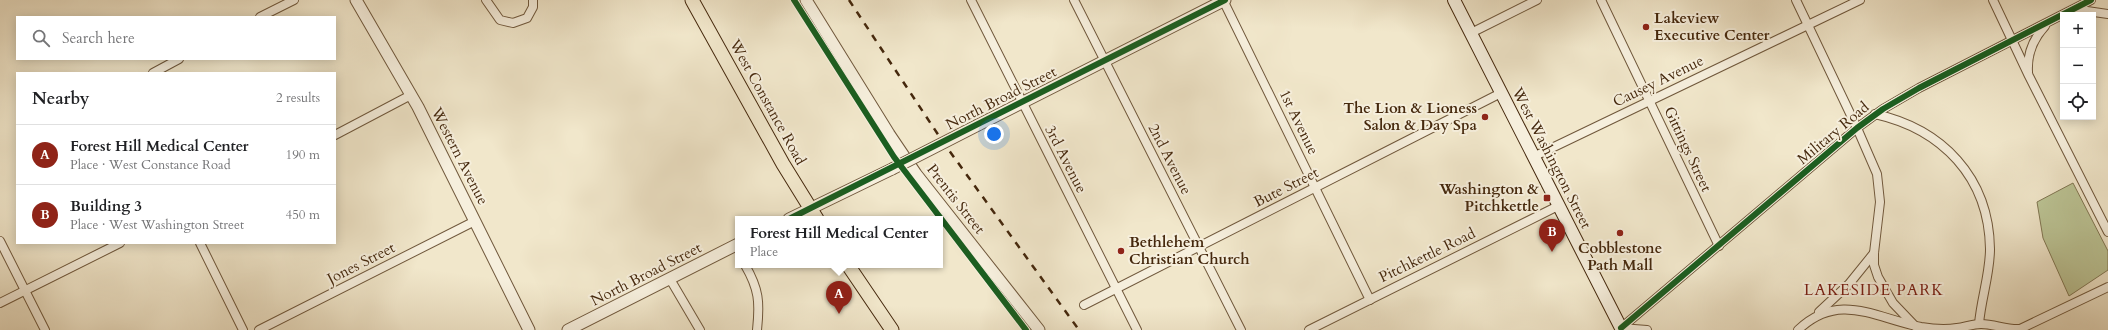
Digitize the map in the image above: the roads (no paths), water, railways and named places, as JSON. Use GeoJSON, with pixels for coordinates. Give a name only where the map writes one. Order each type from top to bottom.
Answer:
{"type":"FeatureCollection","features":[{"type":"Feature","properties":{"kind":"main road","name":"West Constance Road"},"geometry":{"type":"LineString","coordinates":[[692,0],[783,164],[814,214]]}},
{"type":"Feature","properties":{"kind":"main road","name":"West Washington Street"},"geometry":{"type":"LineString","coordinates":[[1454,0],[1622,329]]}},
{"type":"Feature","properties":{"kind":"main road"},"geometry":{"type":"LineString","coordinates":[[850,268],[892,330]]}},
{"type":"Feature","properties":{"kind":"street"},"geometry":{"type":"LineString","coordinates":[[262,16],[294,0]]}},
{"type":"Feature","properties":{"kind":"street","name":"Western Avenue"},"geometry":{"type":"LineString","coordinates":[[356,0],[411,95],[529,330]]}},
{"type":"Feature","properties":{"kind":"street"},"geometry":{"type":"LineString","coordinates":[[486,0],[500,20],[513,23],[527,18],[532,7],[533,0]]}},
{"type":"Feature","properties":{"kind":"street","name":"Prentis Street"},"geometry":{"type":"LineString","coordinates":[[806,0],[912,168],[1039,330]]}},
{"type":"Feature","properties":{"kind":"street","name":"3rd Avenue"},"geometry":{"type":"LineString","coordinates":[[971,0],[1137,330]]}},
{"type":"Feature","properties":{"kind":"street","name":"2nd Avenue"},"geometry":{"type":"LineString","coordinates":[[1074,0],[1241,330]]}},
{"type":"Feature","properties":{"kind":"street","name":"North Broad Street"},"geometry":{"type":"LineString","coordinates":[[804,216],[814,214],[892,169],[1224,0]]}},
{"type":"Feature","properties":{"kind":"street","name":"1st Avenue"},"geometry":{"type":"LineString","coordinates":[[1224,0],[1370,300]]}},
{"type":"Feature","properties":{"kind":"street"},"geometry":{"type":"LineString","coordinates":[[1471,33],[1537,0]]}},
{"type":"Feature","properties":{"kind":"street","name":"Gittings Street"},"geometry":{"type":"LineString","coordinates":[[1601,0],[1719,246]]}},
{"type":"Feature","properties":{"kind":"street"},"geometry":{"type":"LineString","coordinates":[[1796,0],[1872,161],[1879,186],[1879,218],[1874,253],[1874,265],[1885,290],[1898,309],[1915,326]]}},
{"type":"Feature","properties":{"kind":"street","name":"Causey Avenue"},"geometry":{"type":"LineString","coordinates":[[1534,157],[1860,0]]}},
{"type":"Feature","properties":{"kind":"street"},"geometry":{"type":"LineString","coordinates":[[1993,0],[2029,76],[2107,229]]}},
{"type":"Feature","properties":{"kind":"street","name":"Military Road"},"geometry":{"type":"LineString","coordinates":[[2069,12],[2091,0]]}},
{"type":"Feature","properties":{"kind":"street"},"geometry":{"type":"LineString","coordinates":[[2080,12],[2094,12]]}},
{"type":"Feature","properties":{"kind":"street"},"geometry":{"type":"LineString","coordinates":[[2096,12],[2108,14]]}},
{"type":"Feature","properties":{"kind":"street","name":"Military Road"},"geometry":{"type":"LineString","coordinates":[[1622,329],[1875,114],[1918,88],[2060,17]]}},
{"type":"Feature","properties":{"kind":"street"},"geometry":{"type":"LineString","coordinates":[[2029,76],[2028,64],[2032,45],[2044,28],[2052,21]]}},
{"type":"Feature","properties":{"kind":"street"},"geometry":{"type":"LineString","coordinates":[[154,72],[177,60]]}},
{"type":"Feature","properties":{"kind":"street","name":"Bute Street"},"geometry":{"type":"LineString","coordinates":[[1084,305],[1502,93]]}},
{"type":"Feature","properties":{"kind":"street"},"geometry":{"type":"LineString","coordinates":[[336,134],[411,95]]}},
{"type":"Feature","properties":{"kind":"street"},"geometry":{"type":"LineString","coordinates":[[1875,114],[1911,125],[1941,142],[1961,165],[1978,195],[1985,214],[1990,248],[1987,279],[1980,305],[1978,324]]}},
{"type":"Feature","properties":{"kind":"street","name":"Pitchkettle Road"},"geometry":{"type":"LineString","coordinates":[[1309,330],[1558,206]]}},
{"type":"Feature","properties":{"kind":"street","name":"Jones Street"},"geometry":{"type":"LineString","coordinates":[[259,330],[475,221]]}},
{"type":"Feature","properties":{"kind":"street"},"geometry":{"type":"LineString","coordinates":[[0,241],[45,330]]}},
{"type":"Feature","properties":{"kind":"street"},"geometry":{"type":"LineString","coordinates":[[0,303],[118,244]]}},
{"type":"Feature","properties":{"kind":"street"},"geometry":{"type":"LineString","coordinates":[[200,244],[243,330]]}},
{"type":"Feature","properties":{"kind":"street","name":"North Broad Street"},"geometry":{"type":"LineString","coordinates":[[568,330],[670,279],[735,249]]}},
{"type":"Feature","properties":{"kind":"street"},"geometry":{"type":"LineString","coordinates":[[1798,330],[1849,284],[1874,253]]}},
{"type":"Feature","properties":{"kind":"street"},"geometry":{"type":"LineString","coordinates":[[746,268],[758,292],[759,303],[757,330]]}},
{"type":"Feature","properties":{"kind":"street"},"geometry":{"type":"LineString","coordinates":[[670,279],[700,330]]}},
{"type":"Feature","properties":{"kind":"street"},"geometry":{"type":"LineString","coordinates":[[1815,316],[1830,310],[1854,310],[1879,314],[1915,326],[1942,329],[1978,324],[2014,330],[2020,329],[2108,287]]}},
{"type":"Feature","properties":{"kind":"street"},"geometry":{"type":"LineString","coordinates":[[1622,329],[1647,330]]}},
{"type":"Feature","properties":{"kind":"railway"},"geometry":{"type":"LineString","coordinates":[[849,0],[943,142],[1079,330]]}},
{"type":"Feature","properties":{"kind":"place","name":"Lakeview Executive Center"},"geometry":{"type":"Point","coordinates":[1646,27]}},
{"type":"Feature","properties":{"kind":"place","name":"The Lion & Lioness Salon & Day Spa"},"geometry":{"type":"Point","coordinates":[1485,117]}},
{"type":"Feature","properties":{"kind":"place","name":"Washington & Pitchkettle"},"geometry":{"type":"Point","coordinates":[1547,198]}},
{"type":"Feature","properties":{"kind":"place","name":"Cobblestone Path Mall"},"geometry":{"type":"Point","coordinates":[1620,233]}},
{"type":"Feature","properties":{"kind":"place","name":"Bethlehem Christian Church"},"geometry":{"type":"Point","coordinates":[1121,251]}},
{"type":"Feature","properties":{"kind":"place","name":"Building 3"},"geometry":{"type":"Point","coordinates":[1552,252]}},
{"type":"Feature","properties":{"kind":"place","name":"Forest Hill Medical Center"},"geometry":{"type":"Point","coordinates":[839,314]}},
{"type":"Feature","properties":{"kind":"district","name":"LAKESIDE PARK"},"geometry":{"type":"Point","coordinates":[1874,290]}}]}
